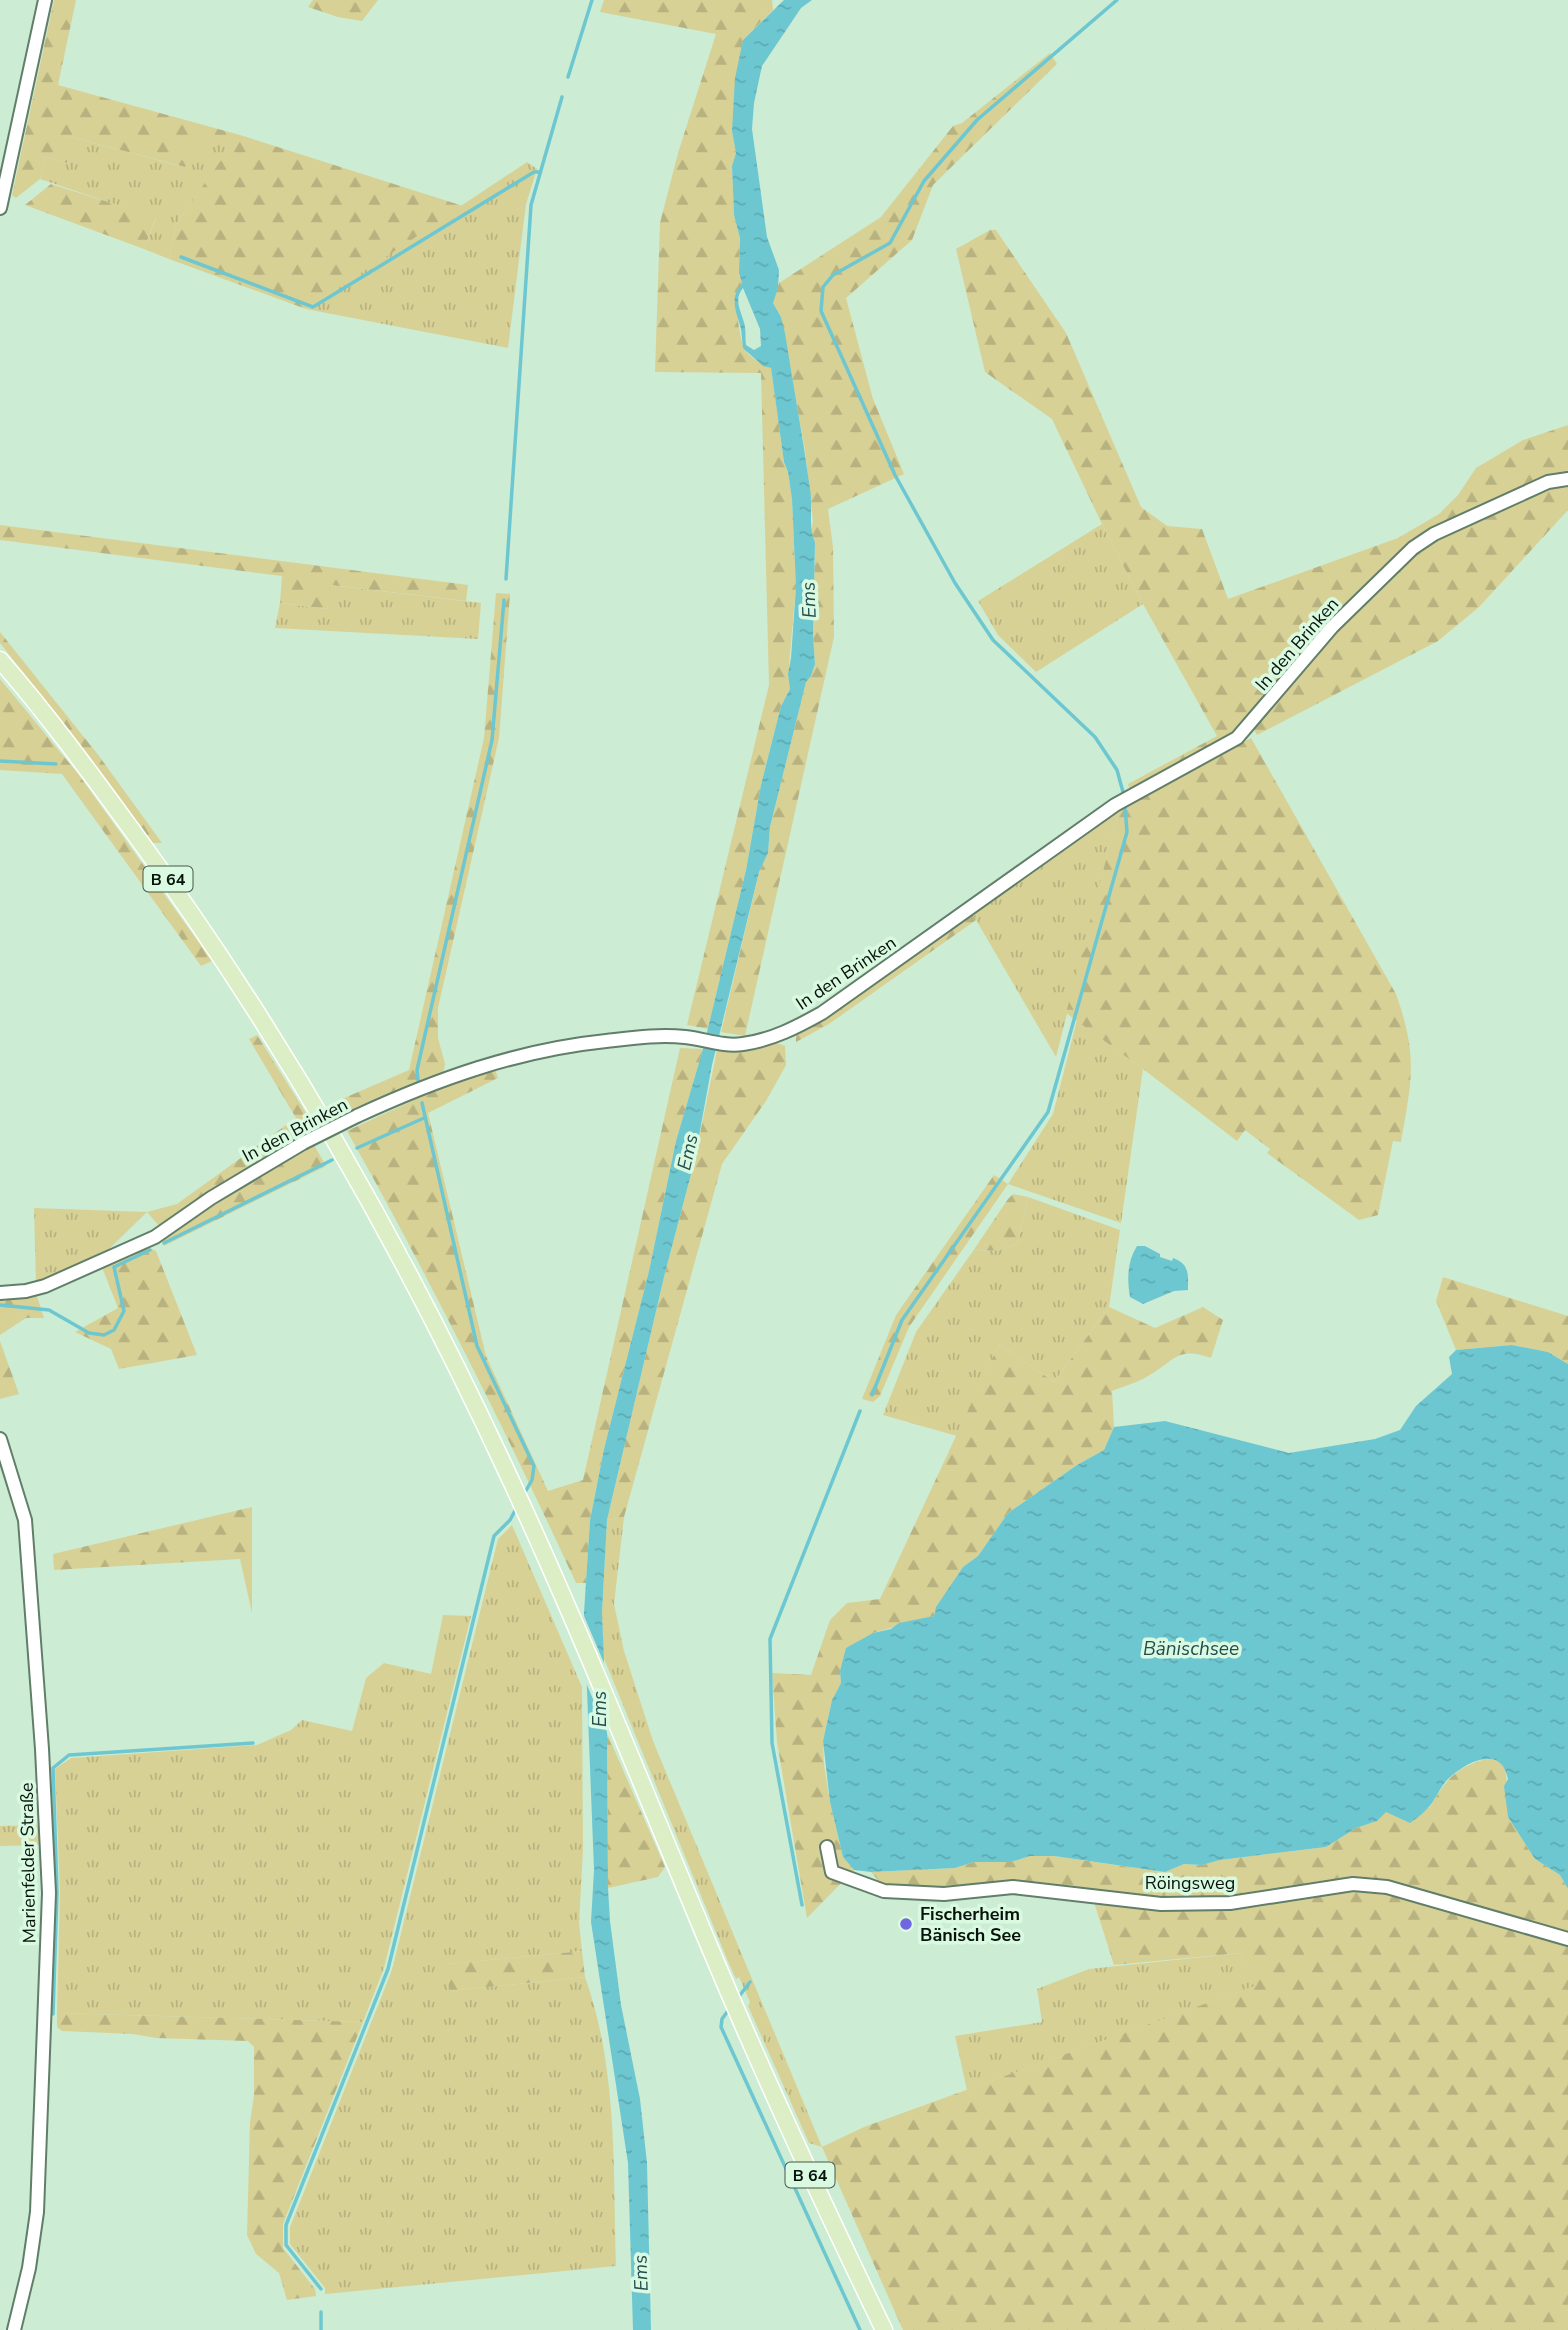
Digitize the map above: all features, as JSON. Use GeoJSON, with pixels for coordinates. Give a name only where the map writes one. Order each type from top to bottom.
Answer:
{"type":"FeatureCollection","features":[{"type":"Feature","properties":{"kind":"main road","name":"B 64"},"geometry":{"type":"LineString","coordinates":[[0,660],[56,727],[97,782],[169,880],[248,996],[380,1218],[433,1317],[550,1567],[740,2019],[835,2230],[884,2330]]}},
{"type":"Feature","properties":{"kind":"street"},"geometry":{"type":"LineString","coordinates":[[0,208],[45,0]]}},
{"type":"Feature","properties":{"kind":"street","name":"In den Brinken"},"geometry":{"type":"LineString","coordinates":[[0,1293],[46,1286],[155,1237],[303,1143],[357,1116],[453,1075],[538,1051],[658,1036],[698,1038],[726,1044],[756,1041],[789,1031],[822,1013],[1115,805],[1237,738],[1332,627],[1413,548],[1434,534],[1548,482],[1568,479]]}},
{"type":"Feature","properties":{"kind":"street","name":"Marienfelder Straße"},"geometry":{"type":"LineString","coordinates":[[0,1439],[25,1520],[42,1749],[49,1893],[37,2212],[29,2268],[14,2330]]}},
{"type":"Feature","properties":{"kind":"street","name":"Röingsweg"},"geometry":{"type":"LineString","coordinates":[[827,1847],[832,1872],[884,1891],[944,1894],[1013,1887],[1161,1904],[1230,1903],[1353,1884],[1387,1888],[1568,1939]]}},
{"type":"Feature","properties":{"kind":"green space"},"geometry":{"type":"Polygon","coordinates":[[[54,0],[76,0],[58,85],[240,135],[463,206],[306,309],[169,259],[176,224],[231,146],[199,137],[185,167],[67,136],[67,163],[45,157],[40,179],[16,198],[12,195],[54,0]]]}},
{"type":"Feature","properties":{"kind":"green space"},"geometry":{"type":"Polygon","coordinates":[[[313,0],[378,0],[362,21],[338,17],[308,7],[313,0]]]}},
{"type":"Feature","properties":{"kind":"green space"},"geometry":{"type":"Polygon","coordinates":[[[604,0],[772,0],[773,10],[743,40],[732,131],[736,153],[732,166],[734,215],[740,238],[739,273],[742,283],[737,308],[739,329],[748,353],[771,368],[792,499],[796,587],[789,665],[790,689],[781,706],[761,785],[746,870],[708,1029],[687,1025],[769,685],[761,373],[655,372],[660,223],[678,153],[716,34],[600,12],[604,0]]]}},
{"type":"Feature","properties":{"kind":"green space"},"geometry":{"type":"Polygon","coordinates":[[[1050,53],[1057,64],[933,185],[912,240],[846,298],[873,399],[904,474],[828,509],[833,547],[834,637],[745,1036],[721,1032],[759,872],[768,853],[770,827],[806,682],[815,664],[815,543],[811,533],[813,521],[805,451],[781,317],[773,303],[779,283],[881,217],[953,126],[962,123],[1050,53]]]}},
{"type":"Feature","properties":{"kind":"green space"},"geometry":{"type":"Polygon","coordinates":[[[67,136],[184,167],[199,136],[232,146],[176,224],[169,259],[144,249],[156,218],[40,179],[45,157],[67,163],[67,136]]]}},
{"type":"Feature","properties":{"kind":"green space"},"geometry":{"type":"Polygon","coordinates":[[[527,162],[537,169],[526,204],[508,348],[306,309],[527,162]]]}},
{"type":"Feature","properties":{"kind":"green space"},"geometry":{"type":"Polygon","coordinates":[[[51,184],[156,217],[144,249],[25,205],[51,184]]]}},
{"type":"Feature","properties":{"kind":"green space"},"geometry":{"type":"Polygon","coordinates":[[[990,230],[996,230],[1066,333],[1141,507],[1167,526],[1202,529],[1228,599],[1398,538],[1439,514],[1458,495],[1476,468],[1523,440],[1568,425],[1568,473],[1562,475],[1568,485],[1568,510],[1479,607],[1438,641],[1257,735],[1248,718],[1226,737],[1130,790],[1128,784],[1217,736],[1143,604],[1052,419],[985,372],[956,249],[990,230]]]}},
{"type":"Feature","properties":{"kind":"green space"},"geometry":{"type":"Polygon","coordinates":[[[1102,524],[1143,604],[1036,672],[998,635],[978,601],[1102,524]]]}},
{"type":"Feature","properties":{"kind":"green space"},"geometry":{"type":"Polygon","coordinates":[[[0,525],[468,585],[466,601],[331,585],[327,609],[280,603],[282,576],[0,540],[0,525]]]}},
{"type":"Feature","properties":{"kind":"green space"},"geometry":{"type":"Polygon","coordinates":[[[330,585],[481,603],[478,639],[275,628],[280,603],[327,609],[330,585]]]}},
{"type":"Feature","properties":{"kind":"green space"},"geometry":{"type":"Polygon","coordinates":[[[496,593],[510,594],[499,738],[438,1008],[438,1038],[445,1064],[443,1074],[344,1115],[335,1102],[409,1070],[484,738],[496,593]]]}},
{"type":"Feature","properties":{"kind":"green space"},"geometry":{"type":"Polygon","coordinates":[[[0,632],[99,756],[162,843],[153,843],[0,643],[0,632]]]}},
{"type":"Feature","properties":{"kind":"green space"},"geometry":{"type":"Polygon","coordinates":[[[0,679],[79,775],[212,961],[201,966],[62,774],[0,770],[0,679]]]}},
{"type":"Feature","properties":{"kind":"green space"},"geometry":{"type":"Polygon","coordinates":[[[1251,738],[1396,994],[1408,1034],[1410,1084],[1401,1142],[1393,1141],[1378,1215],[1359,1220],[1267,1153],[1270,1149],[1245,1130],[1237,1141],[1066,1013],[1119,810],[1251,738]]]}},
{"type":"Feature","properties":{"kind":"green space"},"geometry":{"type":"Polygon","coordinates":[[[1119,810],[1056,1057],[972,913],[1119,810]]]}},
{"type":"Feature","properties":{"kind":"green space"},"geometry":{"type":"Polygon","coordinates":[[[972,913],[976,920],[829,1024],[796,1042],[796,1033],[972,913]]]}},
{"type":"Feature","properties":{"kind":"green space"},"geometry":{"type":"Polygon","coordinates":[[[1077,1020],[1143,1069],[1121,1223],[1008,1184],[1053,1114],[1077,1020]]]}},
{"type":"Feature","properties":{"kind":"green space"},"geometry":{"type":"Polygon","coordinates":[[[257,1035],[316,1129],[208,1193],[160,1227],[147,1212],[177,1204],[296,1118],[249,1039],[257,1035]]]}},
{"type":"Feature","properties":{"kind":"green space"},"geometry":{"type":"Polygon","coordinates":[[[774,1042],[785,1046],[786,1065],[766,1101],[722,1164],[624,1517],[607,1520],[665,1273],[694,1163],[717,1050],[742,1052],[774,1042]]]}},
{"type":"Feature","properties":{"kind":"green space"},"geometry":{"type":"Polygon","coordinates":[[[680,1048],[703,1049],[676,1141],[649,1271],[604,1449],[590,1519],[586,1583],[576,1583],[466,1355],[347,1131],[438,1089],[495,1069],[498,1078],[428,1113],[486,1356],[548,1491],[583,1480],[680,1048]]]}},
{"type":"Feature","properties":{"kind":"green space"},"geometry":{"type":"Polygon","coordinates":[[[314,1145],[326,1166],[164,1246],[162,1238],[314,1145]]]}},
{"type":"Feature","properties":{"kind":"green space"},"geometry":{"type":"Polygon","coordinates":[[[994,1175],[1008,1184],[909,1327],[880,1396],[873,1402],[862,1399],[896,1315],[994,1175]]]}},
{"type":"Feature","properties":{"kind":"green space"},"geometry":{"type":"Polygon","coordinates":[[[1013,1194],[1028,1197],[1018,1243],[1002,1250],[973,1251],[1008,1199],[1013,1194]]]}},
{"type":"Feature","properties":{"kind":"green space"},"geometry":{"type":"Polygon","coordinates":[[[1028,1197],[1120,1230],[1109,1307],[1054,1382],[999,1344],[957,1436],[883,1415],[916,1332],[973,1251],[1002,1250],[1018,1243],[1028,1197]]]}},
{"type":"Feature","properties":{"kind":"green space"},"geometry":{"type":"Polygon","coordinates":[[[34,1208],[147,1212],[107,1251],[36,1285],[34,1208]]]}},
{"type":"Feature","properties":{"kind":"green space"},"geometry":{"type":"Polygon","coordinates":[[[147,1247],[156,1251],[197,1355],[119,1369],[111,1349],[75,1332],[118,1308],[102,1267],[147,1247]]]}},
{"type":"Feature","properties":{"kind":"green space"},"geometry":{"type":"Polygon","coordinates":[[[1443,1277],[1568,1316],[1568,1364],[1548,1352],[1512,1345],[1456,1350],[1436,1301],[1443,1277]]]}},
{"type":"Feature","properties":{"kind":"green space"},"geometry":{"type":"Polygon","coordinates":[[[37,1296],[44,1318],[26,1318],[0,1335],[0,1299],[37,1296]]]}},
{"type":"Feature","properties":{"kind":"green space"},"geometry":{"type":"Polygon","coordinates":[[[1109,1307],[1155,1328],[1203,1307],[1223,1320],[1211,1358],[1184,1354],[1144,1378],[1112,1391],[1114,1427],[1104,1450],[1077,1465],[1008,1513],[978,1556],[963,1567],[934,1616],[873,1633],[840,1671],[841,1683],[832,1700],[823,1741],[824,1764],[843,1857],[854,1870],[807,1918],[777,1742],[772,1673],[811,1675],[830,1620],[847,1603],[880,1599],[999,1344],[1054,1382],[1109,1307]]]}},
{"type":"Feature","properties":{"kind":"green space"},"geometry":{"type":"Polygon","coordinates":[[[0,1341],[19,1394],[0,1399],[0,1341]]]}},
{"type":"Feature","properties":{"kind":"green space"},"geometry":{"type":"Polygon","coordinates":[[[252,1507],[252,1613],[240,1559],[54,1570],[53,1554],[252,1507]]]}},
{"type":"Feature","properties":{"kind":"green space"},"geometry":{"type":"Polygon","coordinates":[[[624,1517],[614,1604],[624,1651],[653,1741],[822,2147],[809,2143],[748,2006],[750,2002],[739,1977],[736,1979],[727,1959],[603,1656],[602,1613],[607,1520],[624,1517]]]}},
{"type":"Feature","properties":{"kind":"green space"},"geometry":{"type":"Polygon","coordinates":[[[512,1525],[582,1687],[583,1849],[579,1923],[582,1951],[448,1964],[449,1991],[585,1977],[596,2012],[609,2083],[614,2156],[616,2266],[325,2294],[325,2288],[290,2244],[290,2227],[392,1970],[498,1539],[512,1525]]]}},
{"type":"Feature","properties":{"kind":"green space"},"geometry":{"type":"Polygon","coordinates":[[[443,1615],[471,1616],[384,1968],[363,2022],[57,2013],[60,1892],[55,1769],[71,1758],[257,1745],[291,1730],[302,1720],[352,1731],[366,1678],[384,1663],[431,1674],[443,1615]]]}},
{"type":"Feature","properties":{"kind":"green space"},"geometry":{"type":"Polygon","coordinates":[[[607,1733],[665,1867],[658,1877],[608,1888],[607,1733]]]}},
{"type":"Feature","properties":{"kind":"green space"},"geometry":{"type":"Polygon","coordinates":[[[1488,1758],[1499,1761],[1506,1770],[1508,1817],[1535,1859],[1560,1875],[1568,1889],[1568,1935],[1388,1884],[1230,1899],[1161,1900],[1013,1883],[925,1891],[884,1887],[871,1872],[955,1868],[974,1862],[1011,1862],[1030,1856],[1054,1856],[1164,1872],[1184,1864],[1202,1865],[1220,1860],[1326,1847],[1356,1828],[1377,1821],[1385,1812],[1429,1808],[1452,1776],[1467,1766],[1488,1758]]]}},
{"type":"Feature","properties":{"kind":"green space"},"geometry":{"type":"Polygon","coordinates":[[[40,1825],[41,1845],[0,1846],[0,1826],[40,1825]]]}},
{"type":"Feature","properties":{"kind":"green space"},"geometry":{"type":"Polygon","coordinates":[[[1353,1889],[1386,1893],[1568,1945],[1568,2330],[903,2330],[822,2147],[864,2127],[1257,1985],[1241,1953],[1114,1965],[1093,1899],[1160,1907],[1353,1889]]]}},
{"type":"Feature","properties":{"kind":"green space"},"geometry":{"type":"Polygon","coordinates":[[[582,1951],[585,1977],[449,1991],[447,1964],[582,1951]]]}},
{"type":"Feature","properties":{"kind":"green space"},"geometry":{"type":"Polygon","coordinates":[[[1241,1953],[1258,1985],[967,2090],[955,2036],[1042,2022],[1037,1989],[1089,1969],[1241,1953]]]}},
{"type":"Feature","properties":{"kind":"green space"},"geometry":{"type":"Polygon","coordinates":[[[57,2013],[363,2022],[283,2224],[283,2248],[315,2289],[316,2296],[287,2300],[279,2273],[256,2254],[247,2235],[254,2047],[248,2041],[62,2031],[57,2027],[57,2013]]]}},
{"type":"Feature","properties":{"kind":"water","name":"Ems"},"geometry":{"type":"Polygon","coordinates":[[[784,0],[812,0],[801,8],[762,66],[754,103],[752,129],[767,237],[779,270],[778,288],[773,303],[781,317],[785,333],[811,496],[815,542],[815,664],[806,682],[770,827],[768,853],[759,872],[712,1065],[694,1163],[665,1273],[607,1520],[602,1613],[610,1921],[621,2005],[640,2099],[647,2163],[651,2330],[633,2330],[628,2163],[591,1922],[594,1870],[584,1613],[590,1520],[604,1449],[649,1271],[676,1141],[703,1049],[746,870],[761,785],[781,706],[790,689],[788,674],[796,587],[792,499],[771,368],[763,366],[743,348],[735,303],[736,293],[742,283],[739,273],[740,238],[734,215],[732,166],[736,153],[732,131],[735,78],[743,40],[784,0]],[[743,288],[738,302],[745,327],[746,345],[754,350],[761,346],[760,329],[743,288]]]}},
{"type":"Feature","properties":{"kind":"water"},"geometry":{"type":"Polygon","coordinates":[[[1137,1246],[1145,1246],[1160,1254],[1160,1257],[1172,1261],[1173,1258],[1183,1263],[1187,1271],[1188,1290],[1174,1291],[1143,1304],[1130,1297],[1129,1271],[1137,1246]]]}},
{"type":"Feature","properties":{"kind":"water","name":"Bänischsee"},"geometry":{"type":"Polygon","coordinates":[[[1512,1345],[1548,1352],[1568,1364],[1568,1889],[1560,1875],[1535,1859],[1508,1817],[1504,1786],[1508,1779],[1504,1768],[1491,1759],[1474,1762],[1456,1772],[1446,1781],[1427,1809],[1410,1823],[1386,1812],[1377,1821],[1356,1828],[1326,1847],[1220,1860],[1202,1865],[1184,1864],[1165,1872],[1054,1856],[1030,1856],[1011,1862],[974,1862],[955,1868],[871,1872],[854,1870],[843,1857],[830,1802],[823,1741],[832,1700],[841,1683],[840,1671],[846,1648],[899,1623],[934,1616],[936,1607],[963,1567],[978,1556],[1008,1513],[1077,1465],[1104,1450],[1114,1427],[1165,1421],[1289,1453],[1375,1439],[1400,1430],[1416,1406],[1452,1374],[1449,1357],[1456,1350],[1512,1345]]]}},
{"type":"Feature","properties":{"kind":"pier"},"geometry":{"type":"Polygon","coordinates":[[[581,1609],[607,1670],[610,1739],[584,1678],[581,1609]]]}},
{"type":"Feature","properties":{"kind":"waterway"},"geometry":{"type":"LineString","coordinates":[[568,77],[592,0]]}},
{"type":"Feature","properties":{"kind":"waterway"},"geometry":{"type":"LineString","coordinates":[[1117,0],[977,120],[924,181],[890,243],[833,275],[823,287],[821,311],[895,475],[955,583],[993,640],[1095,737],[1117,770],[1123,792]]}},
{"type":"Feature","properties":{"kind":"waterway"},"geometry":{"type":"LineString","coordinates":[[506,579],[531,205],[562,97]]}},
{"type":"Feature","properties":{"kind":"waterway"},"geometry":{"type":"LineString","coordinates":[[181,257],[313,307],[534,172],[540,172]]}},
{"type":"Feature","properties":{"kind":"waterway"},"geometry":{"type":"LineString","coordinates":[[418,1080],[417,1070],[492,740],[504,600]]}},
{"type":"Feature","properties":{"kind":"waterway"},"geometry":{"type":"LineString","coordinates":[[0,761],[56,764]]}},
{"type":"Feature","properties":{"kind":"waterway"},"geometry":{"type":"LineString","coordinates":[[872,1395],[902,1320],[1048,1112],[1127,832],[1125,807]]}},
{"type":"Feature","properties":{"kind":"waterway"},"geometry":{"type":"LineString","coordinates":[[422,1103],[477,1346],[534,1466],[532,1480],[524,1494]]}},
{"type":"Feature","properties":{"kind":"waterway"},"geometry":{"type":"LineString","coordinates":[[357,1148],[424,1118]]}},
{"type":"Feature","properties":{"kind":"waterway"},"geometry":{"type":"LineString","coordinates":[[164,1243],[332,1160]]}},
{"type":"Feature","properties":{"kind":"waterway"},"geometry":{"type":"LineString","coordinates":[[0,1305],[49,1310],[89,1333],[104,1335],[114,1330],[124,1311],[114,1267],[150,1250]]}},
{"type":"Feature","properties":{"kind":"waterway"},"geometry":{"type":"LineString","coordinates":[[802,1905],[772,1743],[770,1639],[860,1411]]}},
{"type":"Feature","properties":{"kind":"waterway"},"geometry":{"type":"LineString","coordinates":[[321,2289],[286,2245],[286,2225],[388,1969],[494,1536],[510,1520],[517,1507]]}},
{"type":"Feature","properties":{"kind":"waterway"},"geometry":{"type":"LineString","coordinates":[[53,2014],[57,1892],[53,1768],[69,1755],[253,1743]]}},
{"type":"Feature","properties":{"kind":"waterway"},"geometry":{"type":"LineString","coordinates":[[737,1999],[750,1982]]}},
{"type":"Feature","properties":{"kind":"waterway"},"geometry":{"type":"LineString","coordinates":[[730,2008],[722,2019],[721,2027],[860,2330]]}},
{"type":"Feature","properties":{"kind":"waterway"},"geometry":{"type":"LineString","coordinates":[[321,2312],[321,2330]]}},
{"type":"Feature","properties":{"kind":"place","name":"Fischerheim Bänisch See"},"geometry":{"type":"Point","coordinates":[906,1924]}}]}
